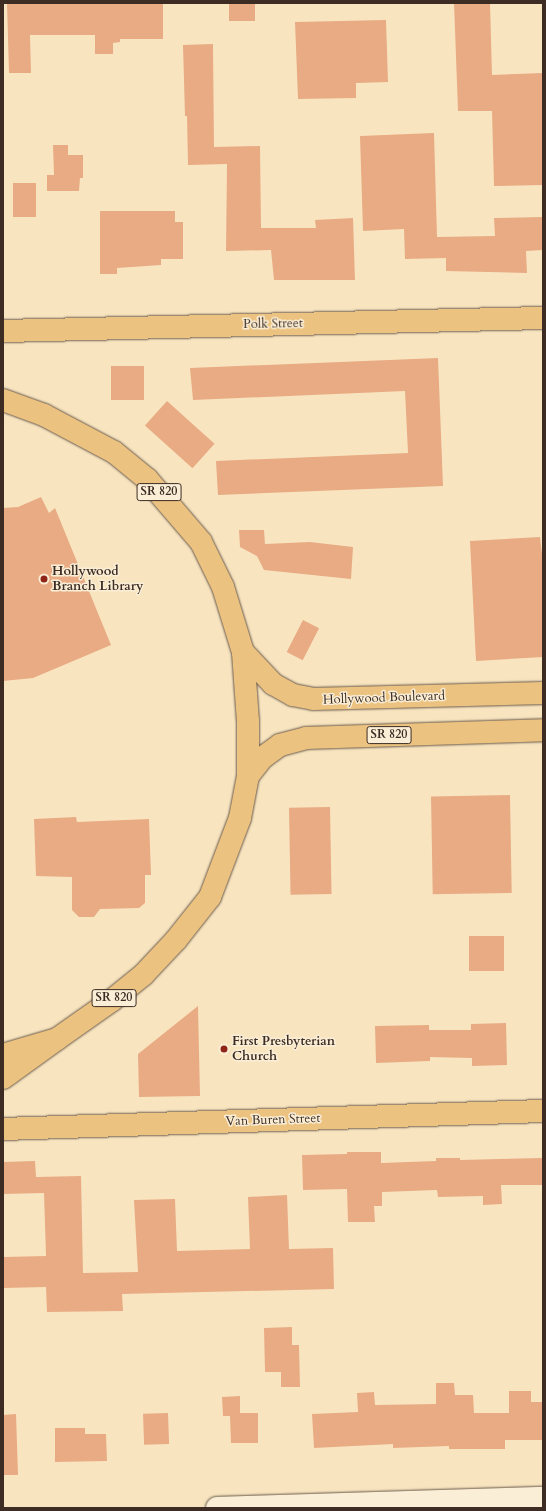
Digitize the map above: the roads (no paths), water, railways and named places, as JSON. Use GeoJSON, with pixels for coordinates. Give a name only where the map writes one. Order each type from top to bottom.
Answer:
{"type":"FeatureCollection","features":[{"type":"Feature","properties":{"kind":"main road","name":"Polk Street"},"geometry":{"type":"LineString","coordinates":[[3,331],[543,318]]}},
{"type":"Feature","properties":{"kind":"main road","name":"SR 820"},"geometry":{"type":"LineString","coordinates":[[3,400],[44,415],[81,433],[114,452],[147,480],[201,542],[222,587],[243,652]]}},
{"type":"Feature","properties":{"kind":"main road","name":"Hollywood Boulevard"},"geometry":{"type":"LineString","coordinates":[[243,652],[273,684],[293,695],[313,699],[543,693]]}},
{"type":"Feature","properties":{"kind":"main road"},"geometry":{"type":"LineString","coordinates":[[243,652],[248,702],[248,776]]}},
{"type":"Feature","properties":{"kind":"main road","name":"SR 820"},"geometry":{"type":"LineString","coordinates":[[3,1055],[57,1039],[143,975],[176,940],[210,897],[240,818],[248,776],[262,758],[280,745],[306,738],[543,730]]}},
{"type":"Feature","properties":{"kind":"main road"},"geometry":{"type":"LineString","coordinates":[[3,1078],[57,1039]]}},
{"type":"Feature","properties":{"kind":"main road","name":"Van Buren Street"},"geometry":{"type":"LineString","coordinates":[[3,1129],[543,1111]]}},
{"type":"Feature","properties":{"kind":"street"},"geometry":{"type":"LineString","coordinates":[[217,1508],[543,1498]]}},
{"type":"Feature","properties":{"kind":"place","name":"Hollywood Branch Library"},"geometry":{"type":"Point","coordinates":[44,579]}},
{"type":"Feature","properties":{"kind":"place","name":"First Presbyterian Church"},"geometry":{"type":"Point","coordinates":[224,1049]}}]}
